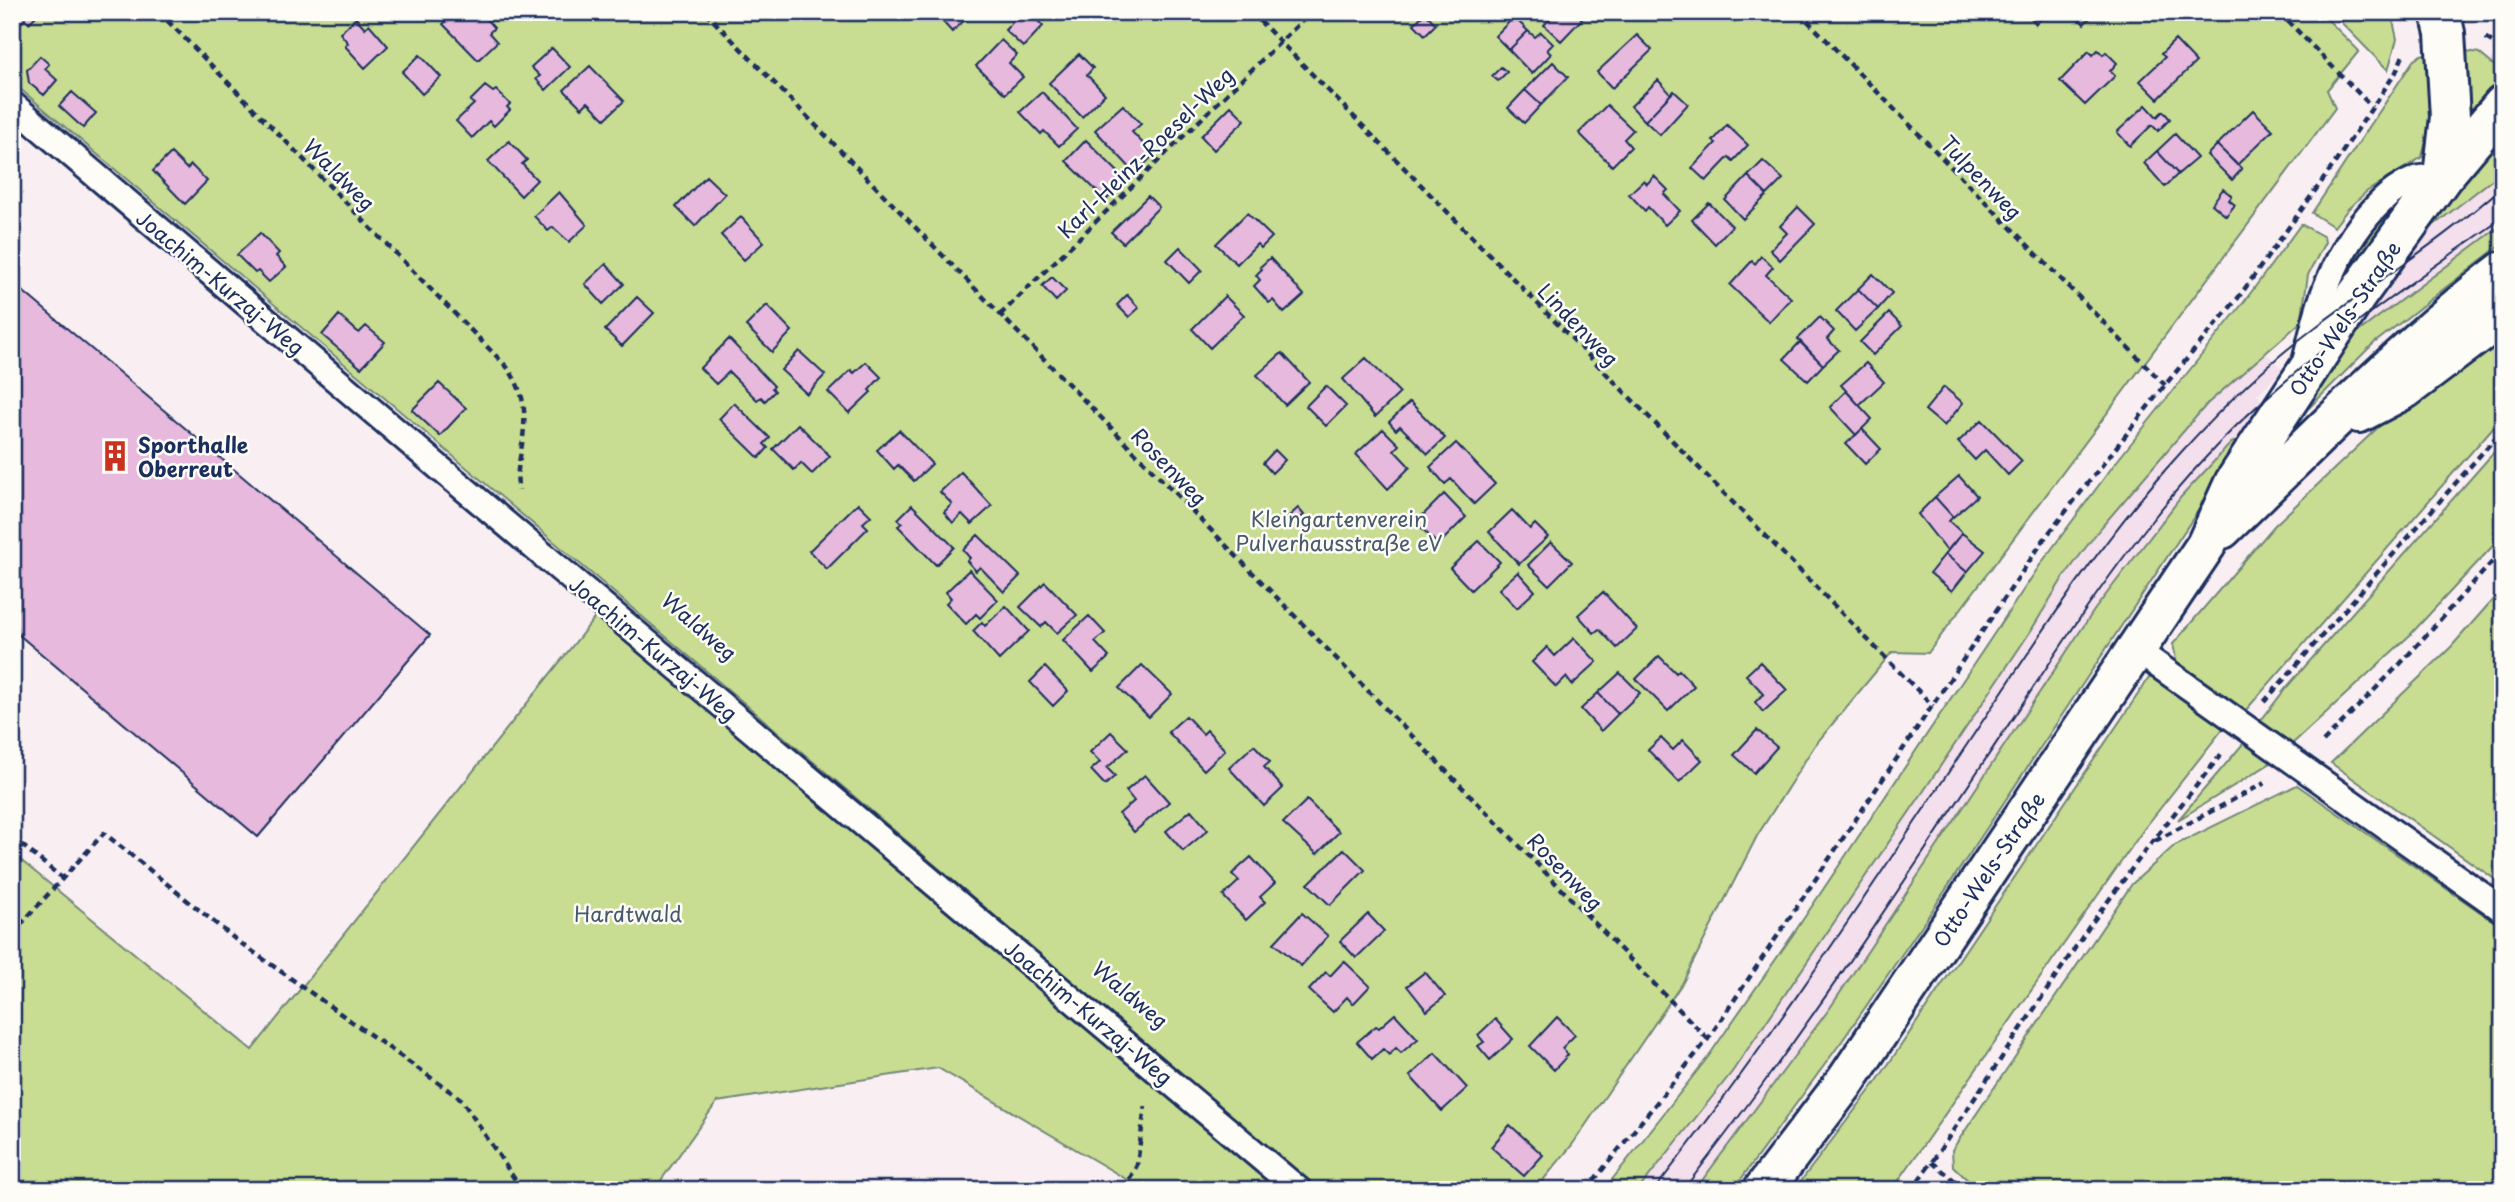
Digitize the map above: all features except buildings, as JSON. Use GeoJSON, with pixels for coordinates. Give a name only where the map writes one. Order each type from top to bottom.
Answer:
{"type":"FeatureCollection","features":[{"type":"Feature","properties":{"kind":"street"},"geometry":{"type":"LineString","coordinates":[[2441,12],[2445,33],[2450,117],[2443,176]]}},
{"type":"Feature","properties":{"kind":"street","name":"Otto-Wels-Straße"},"geometry":{"type":"LineString","coordinates":[[1763,1190],[1846,1081],[2206,545],[2234,483],[2355,298],[2443,176],[2503,105]]}},
{"type":"Feature","properties":{"kind":"street","name":"Otto-Wels-Straße"},"geometry":{"type":"LineString","coordinates":[[2206,545],[2395,360],[2503,271]]}},
{"type":"Feature","properties":{"kind":"street"},"geometry":{"type":"LineString","coordinates":[[2334,422],[2371,408],[2405,389],[2503,315]]}},
{"type":"Feature","properties":{"kind":"lane","name":"Joachim-Kurzaj-Weg"},"geometry":{"type":"LineString","coordinates":[[12,104],[442,470],[1299,1190]]}},
{"type":"Feature","properties":{"kind":"lane"},"geometry":{"type":"LineString","coordinates":[[2135,649],[2503,910]]}},
{"type":"Feature","properties":{"kind":"path","name":"Waldweg"},"geometry":{"type":"LineString","coordinates":[[159,12],[507,367],[523,397],[525,421],[517,471],[518,486],[522,494]]}},
{"type":"Feature","properties":{"kind":"path","name":"Rosenweg"},"geometry":{"type":"LineString","coordinates":[[705,12],[1708,1040]]}},
{"type":"Feature","properties":{"kind":"path","name":"Lindenweg"},"geometry":{"type":"LineString","coordinates":[[1251,12],[1933,706]]}},
{"type":"Feature","properties":{"kind":"path","name":"Karl-Heinz-Roesel-Weg"},"geometry":{"type":"LineString","coordinates":[[1000,315],[1311,12]]}},
{"type":"Feature","properties":{"kind":"path","name":"Tulpenweg"},"geometry":{"type":"LineString","coordinates":[[1799,12],[2165,385]]}},
{"type":"Feature","properties":{"kind":"path"},"geometry":{"type":"LineString","coordinates":[[2279,12],[2372,107]]}},
{"type":"Feature","properties":{"kind":"path"},"geometry":{"type":"LineString","coordinates":[[1586,1190],[1708,1040],[2045,538],[2165,385],[2238,298],[2396,72],[2407,43]]}},
{"type":"Feature","properties":{"kind":"path"},"geometry":{"type":"LineString","coordinates":[[1911,1190],[2091,924],[2151,843],[2245,725],[2503,429]]}},
{"type":"Feature","properties":{"kind":"path"},"geometry":{"type":"LineString","coordinates":[[2151,843],[2300,765],[2400,664],[2503,550]]}},
{"type":"Feature","properties":{"kind":"path"},"geometry":{"type":"LineString","coordinates":[[12,934],[104,833],[235,939],[461,1099],[522,1190]]}},
{"type":"Feature","properties":{"kind":"path"},"geometry":{"type":"LineString","coordinates":[[12,837],[62,878]]}},
{"type":"Feature","properties":{"kind":"path"},"geometry":{"type":"LineString","coordinates":[[1124,1190],[1137,1165],[1149,1063]]}},
{"type":"Feature","properties":{"kind":"path"},"geometry":{"type":"LineString","coordinates":[[1932,1162],[1966,1190]]}},
{"type":"Feature","properties":{"kind":"shaded area"},"geometry":{"type":"Polygon","coordinates":[[[2503,171],[2503,224],[2342,344],[2419,232],[2503,171]]]}},
{"type":"Feature","properties":{"kind":"shaded area"},"geometry":{"type":"Polygon","coordinates":[[[2266,353],[2283,370],[2257,394],[2268,409],[2247,437],[2212,463],[2181,497],[2095,609],[1830,1008],[1718,1161],[1695,1190],[1638,1190],[1732,1072],[1874,865],[2032,629],[2061,581],[2098,531],[2207,404],[2266,353]]]}},
{"type":"Feature","properties":{"kind":"green space","name":"Kleingartenverein Pulverhausstraße eV"},"geometry":{"type":"Polygon","coordinates":[[[12,12],[2320,12],[2359,51],[2327,90],[2335,108],[1928,653],[1892,652],[1815,745],[1757,836],[1683,982],[1572,1145],[1535,1190],[1318,1190],[12,82],[12,12]]]}},
{"type":"Feature","properties":{"kind":"green space"},"geometry":{"type":"Polygon","coordinates":[[[2331,12],[2391,12],[2397,39],[2388,70],[2331,12]]]}},
{"type":"Feature","properties":{"kind":"green space"},"geometry":{"type":"Polygon","coordinates":[[[2460,50],[2479,53],[2503,73],[2496,95],[2465,123],[2460,50]]]}},
{"type":"Feature","properties":{"kind":"green space"},"geometry":{"type":"Polygon","coordinates":[[[2431,53],[2429,128],[2422,157],[2366,192],[2334,227],[2312,213],[2413,61],[2421,55],[2431,53]]]}},
{"type":"Feature","properties":{"kind":"green space"},"geometry":{"type":"Polygon","coordinates":[[[2503,131],[2503,171],[2420,236],[2436,211],[2503,131]]]}},
{"type":"Feature","properties":{"kind":"green space"},"geometry":{"type":"Polygon","coordinates":[[[2402,204],[2344,295],[2338,285],[2357,251],[2382,218],[2402,204]]]}},
{"type":"Feature","properties":{"kind":"green space"},"geometry":{"type":"Polygon","coordinates":[[[2301,224],[2324,237],[2325,242],[2308,275],[2301,322],[2207,404],[2098,531],[2061,581],[1923,792],[1732,1072],[1638,1190],[1604,1190],[1708,1057],[2042,562],[2113,466],[2244,302],[2301,224]]]}},
{"type":"Feature","properties":{"kind":"green space"},"geometry":{"type":"Polygon","coordinates":[[[2503,224],[2503,243],[2373,344],[2309,408],[2304,407],[2342,344],[2503,224]]]}},
{"type":"Feature","properties":{"kind":"green space"},"geometry":{"type":"Polygon","coordinates":[[[2503,328],[2503,416],[2246,710],[2177,664],[2173,644],[2274,526],[2390,416],[2503,328]]]}},
{"type":"Feature","properties":{"kind":"green space"},"geometry":{"type":"Polygon","coordinates":[[[2247,437],[1929,915],[1842,1041],[1733,1190],[1695,1190],[1830,1008],[2095,609],[2181,497],[2231,443],[2247,437]]]}},
{"type":"Feature","properties":{"kind":"green space"},"geometry":{"type":"Polygon","coordinates":[[[2503,442],[2503,535],[2410,635],[2290,746],[2259,723],[2286,688],[2503,442]]]}},
{"type":"Feature","properties":{"kind":"green space"},"geometry":{"type":"Polygon","coordinates":[[[2503,588],[2503,885],[2331,763],[2451,647],[2503,588]]]}},
{"type":"Feature","properties":{"kind":"green space","name":"Hardtwald"},"geometry":{"type":"Polygon","coordinates":[[[597,615],[1290,1190],[1131,1190],[1131,1182],[938,1068],[717,1102],[654,1190],[12,1190],[12,853],[252,1050],[597,615]]]}},
{"type":"Feature","properties":{"kind":"green space"},"geometry":{"type":"Polygon","coordinates":[[[2161,677],[2229,721],[2144,829],[1892,1190],[1794,1190],[1877,1081],[2149,678],[2161,677]]]}},
{"type":"Feature","properties":{"kind":"green space"},"geometry":{"type":"Polygon","coordinates":[[[2248,738],[2274,761],[2178,820],[2248,738]]]}},
{"type":"Feature","properties":{"kind":"green space"},"geometry":{"type":"Polygon","coordinates":[[[2297,785],[2503,928],[2503,1190],[1978,1190],[1953,1166],[1952,1150],[2132,884],[2175,845],[2297,785]]]}},
{"type":"Feature","properties":{"kind":"tram line"},"geometry":{"type":"LineString","coordinates":[[1654,1190],[1696,1136],[1854,913],[2063,602],[2113,534],[2167,468],[2238,393],[2277,358],[2458,223],[2503,186]]}},
{"type":"Feature","properties":{"kind":"tram line"},"geometry":{"type":"LineString","coordinates":[[1683,1190],[1786,1053],[2073,628],[2170,498],[2236,426],[2299,370],[2399,291],[2503,218]]}},
{"type":"Feature","properties":{"kind":"place","name":"Sporthalle Oberreut"},"geometry":{"type":"Point","coordinates":[115,456]}}]}
